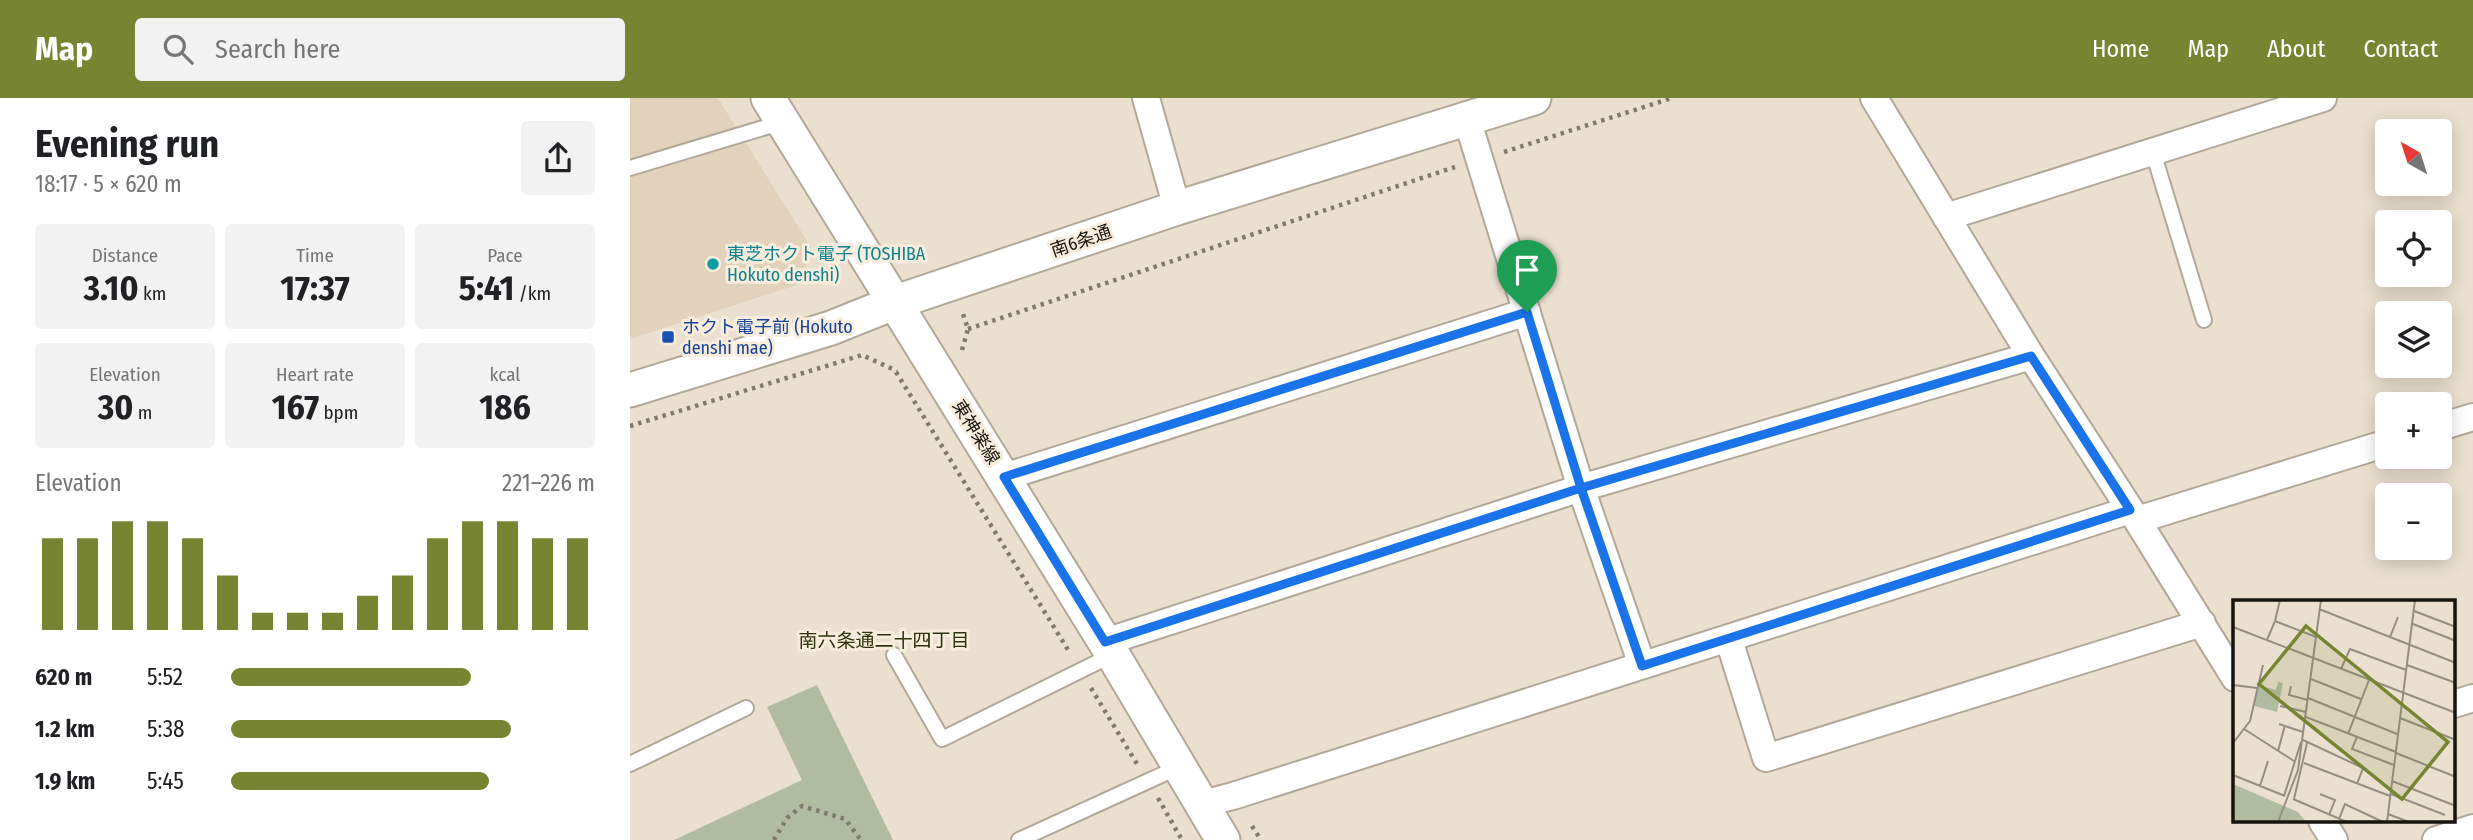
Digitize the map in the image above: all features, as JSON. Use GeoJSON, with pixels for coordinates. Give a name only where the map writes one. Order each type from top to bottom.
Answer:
{"type":"FeatureCollection","features":[{"type":"Feature","properties":{"kind":"street"},"geometry":{"type":"LineString","coordinates":[[1146,98],[1177,208]]}},
{"type":"Feature","properties":{"kind":"street","name":"南6条通"},"geometry":{"type":"LineString","coordinates":[[630,390],[831,328],[896,302],[1177,208],[1534,98]]}},
{"type":"Feature","properties":{"kind":"street"},"geometry":{"type":"LineString","coordinates":[[1874,98],[2031,356],[2233,675]]}},
{"type":"Feature","properties":{"kind":"street"},"geometry":{"type":"LineString","coordinates":[[1946,217],[2323,98]]}},
{"type":"Feature","properties":{"kind":"street","name":"東神楽線"},"geometry":{"type":"LineString","coordinates":[[775,110],[1109,648],[1223,840]]}},
{"type":"Feature","properties":{"kind":"street"},"geometry":{"type":"LineString","coordinates":[[1467,119],[1581,488],[1642,666]]}},
{"type":"Feature","properties":{"kind":"street"},"geometry":{"type":"LineString","coordinates":[[1004,477],[1527,312]]}},
{"type":"Feature","properties":{"kind":"street"},"geometry":{"type":"LineString","coordinates":[[1109,648],[1581,488],[2031,356]]}},
{"type":"Feature","properties":{"kind":"street"},"geometry":{"type":"LineString","coordinates":[[2452,423],[2473,417]]}},
{"type":"Feature","properties":{"kind":"street"},"geometry":{"type":"LineString","coordinates":[[1202,804],[2134,515],[2375,446]]}},
{"type":"Feature","properties":{"kind":"street"},"geometry":{"type":"LineString","coordinates":[[1729,639],[1766,758],[2202,623]]}},
{"type":"Feature","properties":{"kind":"street"},"geometry":{"type":"LineString","coordinates":[[2456,703],[2473,698]]}},
{"type":"Feature","properties":{"kind":"street"},"geometry":{"type":"LineString","coordinates":[[2323,822],[2334,840]]}},
{"type":"Feature","properties":{"kind":"street"},"geometry":{"type":"LineString","coordinates":[[2436,840],[2473,828]]}},
{"type":"Feature","properties":{"kind":"lane"},"geometry":{"type":"LineString","coordinates":[[630,168],[775,110]]}},
{"type":"Feature","properties":{"kind":"lane"},"geometry":{"type":"LineString","coordinates":[[2152,152],[2204,320]]}},
{"type":"Feature","properties":{"kind":"lane"},"geometry":{"type":"LineString","coordinates":[[894,655],[942,738],[1080,670],[1109,648]]}},
{"type":"Feature","properties":{"kind":"lane"},"geometry":{"type":"LineString","coordinates":[[630,764],[746,708]]}},
{"type":"Feature","properties":{"kind":"lane"},"geometry":{"type":"LineString","coordinates":[[1018,840],[1179,767]]}},
{"type":"Feature","properties":{"kind":"path"},"geometry":{"type":"LineString","coordinates":[[961,351],[968,328],[1672,98]]}},
{"type":"Feature","properties":{"kind":"path"},"geometry":{"type":"LineString","coordinates":[[630,426],[862,355]]}},
{"type":"Feature","properties":{"kind":"path"},"geometry":{"type":"LineString","coordinates":[[896,372],[1182,840]]}},
{"type":"Feature","properties":{"kind":"path"},"geometry":{"type":"LineString","coordinates":[[774,840],[787,818],[802,806],[845,819],[861,840]]}},
{"type":"Feature","properties":{"kind":"shaded area"},"geometry":{"type":"Polygon","coordinates":[[[630,98],[718,98],[811,247],[803,283],[630,339],[630,98]]]}},
{"type":"Feature","properties":{"kind":"green space"},"geometry":{"type":"Polygon","coordinates":[[[817,685],[893,840],[674,840],[802,780],[767,707],[817,685]]]}},
{"type":"Feature","properties":{"kind":"place","name":"東芝ホクト電子 (TOSHIBA Hokuto denshi)"},"geometry":{"type":"Point","coordinates":[713,264]}},
{"type":"Feature","properties":{"kind":"place","name":"ホクト電子前 (Hokuto denshi mae)"},"geometry":{"type":"Point","coordinates":[668,337]}},
{"type":"Feature","properties":{"kind":"district","name":"南六条通二十四丁目"},"geometry":{"type":"Point","coordinates":[884,640]}},
{"type":"Feature","properties":{"kind":"route"},"geometry":{"type":"LineString","coordinates":[[1527,312],[1004,477],[1105,642],[1581,488],[2031,356],[2130,510],[1642,666],[1581,488],[1527,312]]}}]}
